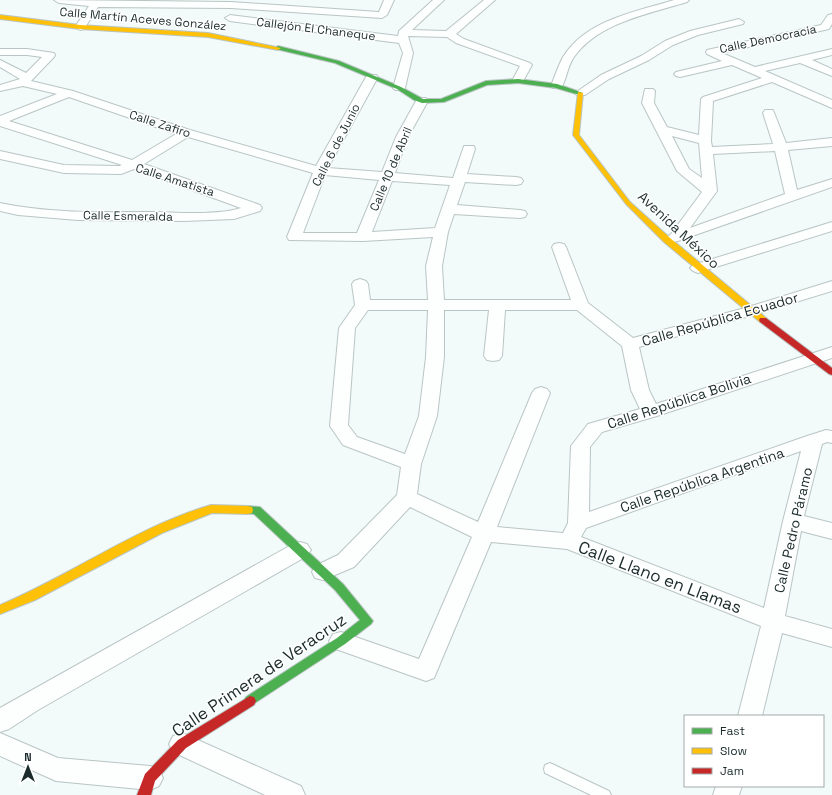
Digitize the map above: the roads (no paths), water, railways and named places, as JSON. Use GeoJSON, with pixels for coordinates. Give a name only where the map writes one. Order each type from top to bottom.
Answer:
{"type":"FeatureCollection","features":[{"type":"Feature","properties":{"kind":"street"},"geometry":{"type":"LineString","coordinates":[[59,0],[97,2],[231,2],[280,4],[328,11],[382,15],[389,0]]}},
{"type":"Feature","properties":{"kind":"street"},"geometry":{"type":"LineString","coordinates":[[328,11],[335,0]]}},
{"type":"Feature","properties":{"kind":"street"},"geometry":{"type":"LineString","coordinates":[[399,88],[408,53],[403,36],[439,0]]}},
{"type":"Feature","properties":{"kind":"street"},"geometry":{"type":"LineString","coordinates":[[490,0],[449,34],[460,41],[526,65],[518,82],[557,86],[581,93],[605,77],[645,58],[669,43],[694,33],[739,22]]}},
{"type":"Feature","properties":{"kind":"street"},"geometry":{"type":"LineString","coordinates":[[557,86],[569,56],[587,36],[612,22],[684,0]]}},
{"type":"Feature","properties":{"kind":"street"},"geometry":{"type":"LineString","coordinates":[[80,27],[97,2]]}},
{"type":"Feature","properties":{"kind":"street","name":"Calle Martín Aceves González"},"geometry":{"type":"LineString","coordinates":[[0,17],[80,27],[208,35],[293,51],[337,62],[399,88],[416,99],[422,101],[442,101],[486,83],[518,82]]}},
{"type":"Feature","properties":{"kind":"street","name":"Calle Democracia"},"geometry":{"type":"LineString","coordinates":[[732,62],[711,52],[824,27],[832,17]]}},
{"type":"Feature","properties":{"kind":"street","name":"Callejón El Chaneque"},"geometry":{"type":"LineString","coordinates":[[230,18],[403,36],[449,34]]}},
{"type":"Feature","properties":{"kind":"street"},"geometry":{"type":"LineString","coordinates":[[800,33],[826,42]]}},
{"type":"Feature","properties":{"kind":"street"},"geometry":{"type":"LineString","coordinates":[[0,46],[50,55],[24,81],[0,63]]}},
{"type":"Feature","properties":{"kind":"street"},"geometry":{"type":"LineString","coordinates":[[0,52],[28,52]]}},
{"type":"Feature","properties":{"kind":"street"},"geometry":{"type":"LineString","coordinates":[[757,70],[832,52]]}},
{"type":"Feature","properties":{"kind":"street"},"geometry":{"type":"LineString","coordinates":[[800,60],[832,73]]}},
{"type":"Feature","properties":{"kind":"street"},"geometry":{"type":"LineString","coordinates":[[680,74],[732,62],[757,70],[832,104]]}},
{"type":"Feature","properties":{"kind":"street","name":"Calle 6 de Junio"},"geometry":{"type":"LineString","coordinates":[[363,237],[294,237],[320,171],[372,77]]}},
{"type":"Feature","properties":{"kind":"street"},"geometry":{"type":"LineString","coordinates":[[671,239],[710,191],[705,146],[707,99],[774,78]]}},
{"type":"Feature","properties":{"kind":"street","name":"Calle Zafiro"},"geometry":{"type":"LineString","coordinates":[[0,88],[24,81],[69,93],[186,133],[320,171],[458,180],[516,181]]}},
{"type":"Feature","properties":{"kind":"street"},"geometry":{"type":"LineString","coordinates":[[649,91],[648,103],[684,171],[710,191]]}},
{"type":"Feature","properties":{"kind":"street"},"geometry":{"type":"LineString","coordinates":[[0,121],[69,93]]}},
{"type":"Feature","properties":{"kind":"street","name":"Avenida México"},"geometry":{"type":"LineString","coordinates":[[581,93],[576,135],[628,203],[671,239],[698,268],[750,311],[832,372]]}},
{"type":"Feature","properties":{"kind":"street","name":"Calle 10 de Abril"},"geometry":{"type":"LineString","coordinates":[[363,237],[402,137],[422,101]]}},
{"type":"Feature","properties":{"kind":"street"},"geometry":{"type":"LineString","coordinates":[[769,113],[781,147],[792,196]]}},
{"type":"Feature","properties":{"kind":"street"},"geometry":{"type":"LineString","coordinates":[[0,121],[134,164],[186,133]]}},
{"type":"Feature","properties":{"kind":"street"},"geometry":{"type":"LineString","coordinates":[[661,128],[705,146],[781,147],[832,142]]}},
{"type":"Feature","properties":{"kind":"street"},"geometry":{"type":"LineString","coordinates":[[0,610],[31,597],[158,530],[211,509],[256,510],[324,572],[346,561],[407,497],[411,464],[428,416],[435,357],[436,304],[434,266],[441,232],[469,149]]}},
{"type":"Feature","properties":{"kind":"street","name":"Calle Amatista"},"geometry":{"type":"LineString","coordinates":[[0,155],[64,169],[121,170],[134,164],[255,208]]}},
{"type":"Feature","properties":{"kind":"street"},"geometry":{"type":"LineString","coordinates":[[671,239],[730,220],[792,196],[832,183]]}},
{"type":"Feature","properties":{"kind":"street","name":"Calle Esmeralda"},"geometry":{"type":"LineString","coordinates":[[0,207],[18,211],[78,216],[184,217],[234,214],[255,208]]}},
{"type":"Feature","properties":{"kind":"street"},"geometry":{"type":"LineString","coordinates":[[448,210],[520,214]]}},
{"type":"Feature","properties":{"kind":"street"},"geometry":{"type":"LineString","coordinates":[[698,268],[832,226]]}},
{"type":"Feature","properties":{"kind":"street"},"geometry":{"type":"LineString","coordinates":[[363,237],[441,232]]}},
{"type":"Feature","properties":{"kind":"street"},"geometry":{"type":"LineString","coordinates":[[559,247],[581,305],[630,344]]}},
{"type":"Feature","properties":{"kind":"street"},"geometry":{"type":"LineString","coordinates":[[360,284],[363,305],[347,328],[339,426],[350,441],[411,464]]}},
{"type":"Feature","properties":{"kind":"street","name":"Calle República Ecuador"},"geometry":{"type":"LineString","coordinates":[[651,412],[640,390],[630,344],[750,311],[832,286]]}},
{"type":"Feature","properties":{"kind":"street"},"geometry":{"type":"LineString","coordinates":[[363,305],[581,305]]}},
{"type":"Feature","properties":{"kind":"street"},"geometry":{"type":"LineString","coordinates":[[493,356],[497,305]]}},
{"type":"Feature","properties":{"kind":"street","name":"Calle República Bolivia"},"geometry":{"type":"LineString","coordinates":[[573,532],[581,446],[595,428],[651,412],[832,352]]}},
{"type":"Feature","properties":{"kind":"street"},"geometry":{"type":"LineString","coordinates":[[341,641],[426,671],[484,534],[541,393]]}},
{"type":"Feature","properties":{"kind":"street","name":"Calle República Argentina"},"geometry":{"type":"LineString","coordinates":[[573,532],[824,438]]}},
{"type":"Feature","properties":{"kind":"street","name":"Calle Pedro Páramo"},"geometry":{"type":"LineString","coordinates":[[750,715],[773,621],[793,521],[824,438]]}},
{"type":"Feature","properties":{"kind":"street"},"geometry":{"type":"LineString","coordinates":[[407,497],[484,534]]}},
{"type":"Feature","properties":{"kind":"street"},"geometry":{"type":"LineString","coordinates":[[793,521],[832,531]]}},
{"type":"Feature","properties":{"kind":"street","name":"Calle Llano en Llamas"},"geometry":{"type":"LineString","coordinates":[[484,534],[573,532],[773,621],[832,638]]}},
{"type":"Feature","properties":{"kind":"street"},"geometry":{"type":"LineString","coordinates":[[0,721],[29,703],[300,550]]}},
{"type":"Feature","properties":{"kind":"street","name":"Calle Primera de Veracruz"},"geometry":{"type":"LineString","coordinates":[[147,786],[182,744],[341,641],[366,622],[339,587],[324,572]]}},
{"type":"Feature","properties":{"kind":"street"},"geometry":{"type":"LineString","coordinates":[[0,744],[56,769],[147,786]]}},
{"type":"Feature","properties":{"kind":"street"},"geometry":{"type":"LineString","coordinates":[[182,744],[292,795]]}},
{"type":"Feature","properties":{"kind":"lane"},"geometry":{"type":"LineString","coordinates":[[550,769],[604,795]]}}]}
